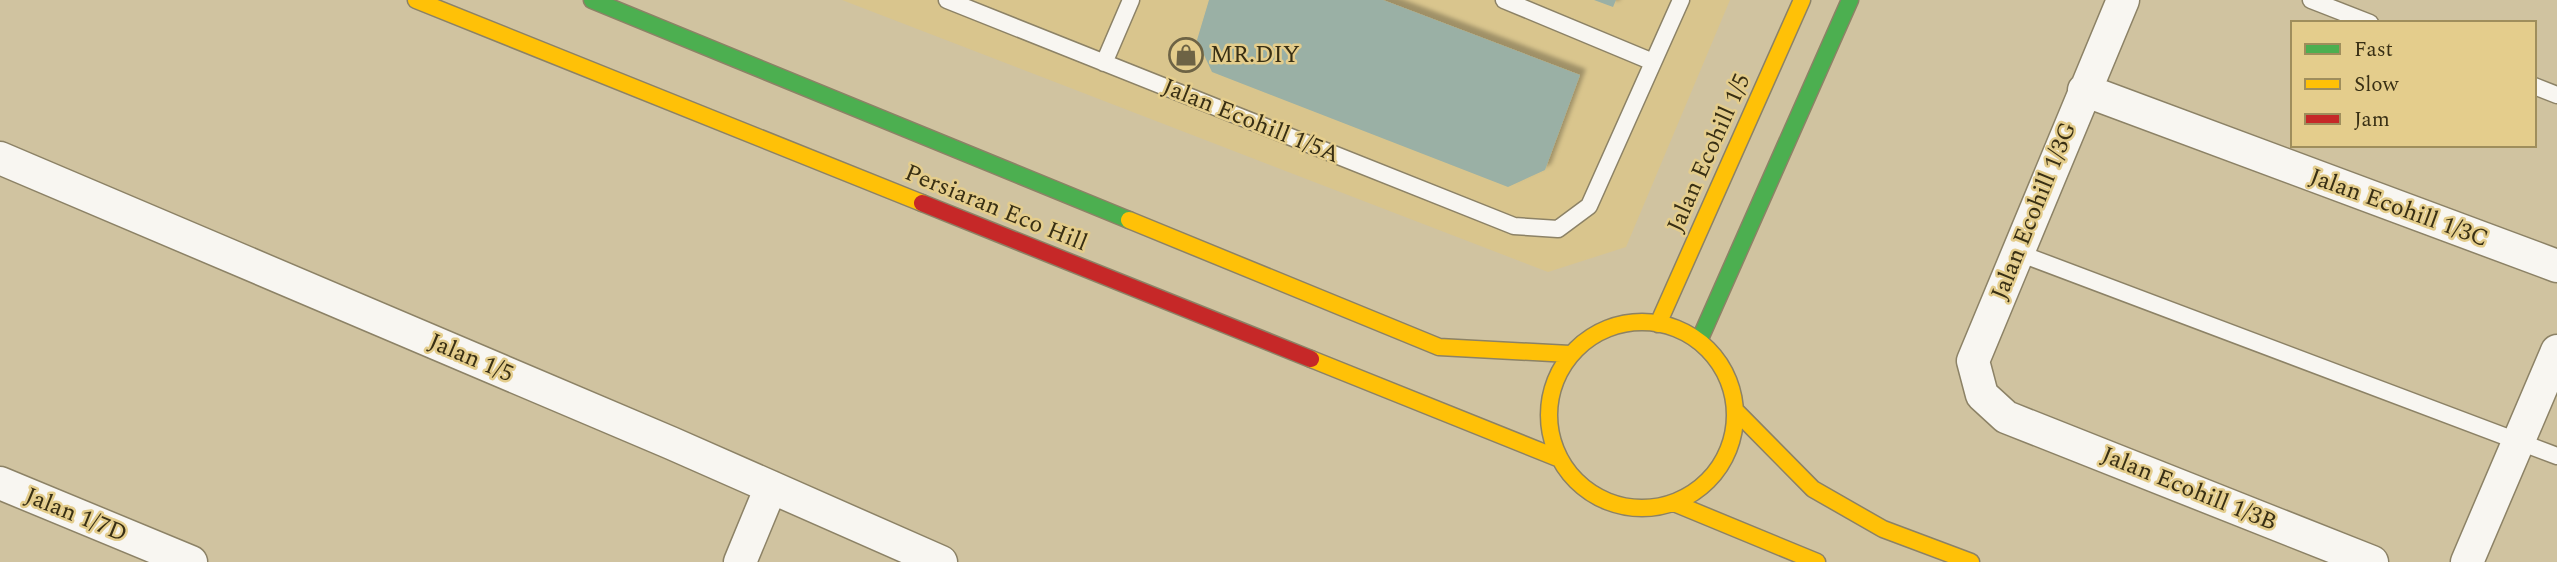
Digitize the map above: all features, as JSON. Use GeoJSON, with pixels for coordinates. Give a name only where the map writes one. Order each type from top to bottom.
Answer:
{"type":"FeatureCollection","features":[{"type":"Feature","properties":{"kind":"street","name":"Persiaran Eco Hill"},"geometry":{"type":"LineString","coordinates":[[416,0],[1560,459]]}},
{"type":"Feature","properties":{"kind":"street","name":"Persiaran Eco Hill"},"geometry":{"type":"LineString","coordinates":[[592,0],[1439,347],[1570,354]]}},
{"type":"Feature","properties":{"kind":"street","name":"Jalan Ecohill 1/5"},"geometry":{"type":"LineString","coordinates":[[1658,324],[1802,0]]}},
{"type":"Feature","properties":{"kind":"street"},"geometry":{"type":"LineString","coordinates":[[1699,341],[1850,0]]}},
{"type":"Feature","properties":{"kind":"street","name":"Jalan Ecohill 1/3G"},"geometry":{"type":"LineString","coordinates":[[2006,417],[1982,395],[1973,361],[2016,252],[2123,0]]}},
{"type":"Feature","properties":{"kind":"street","name":"Jalan Ecohill 1/3C"},"geometry":{"type":"LineString","coordinates":[[2084,90],[2557,266]]}},
{"type":"Feature","properties":{"kind":"street","name":"Jalan 1/5"},"geometry":{"type":"LineString","coordinates":[[0,159],[941,562]]}},
{"type":"Feature","properties":{"kind":"street","name":"Persiaran Eco Hill"},"geometry":{"type":"LineString","coordinates":[[1619,324],[1658,324],[1675,328],[1699,341],[1717,360],[1730,384],[1735,410],[1732,439],[1720,467],[1700,488],[1674,503],[1647,508],[1621,506],[1586,488],[1560,459],[1550,432],[1549,404],[1556,377],[1570,354],[1592,335],[1619,324]]}},
{"type":"Feature","properties":{"kind":"street"},"geometry":{"type":"LineString","coordinates":[[2468,562],[2557,351]]}},
{"type":"Feature","properties":{"kind":"street"},"geometry":{"type":"LineString","coordinates":[[1735,410],[1813,489],[1883,528],[1971,562]]}},
{"type":"Feature","properties":{"kind":"street","name":"Jalan Ecohill 1/3B"},"geometry":{"type":"LineString","coordinates":[[2006,417],[2372,562]]}},
{"type":"Feature","properties":{"kind":"street","name":"Jalan 1/7D"},"geometry":{"type":"LineString","coordinates":[[0,483],[191,562]]}},
{"type":"Feature","properties":{"kind":"street"},"geometry":{"type":"LineString","coordinates":[[740,562],[771,487]]}},
{"type":"Feature","properties":{"kind":"street","name":"Persiaran Eco Hill"},"geometry":{"type":"LineString","coordinates":[[1674,503],[1816,562]]}},
{"type":"Feature","properties":{"kind":"lane","name":"Jalan Ecohill 1/5A"},"geometry":{"type":"LineString","coordinates":[[947,0],[1514,226],[1558,229],[1590,206],[1653,62]]}},
{"type":"Feature","properties":{"kind":"lane"},"geometry":{"type":"LineString","coordinates":[[1104,63],[1131,0]]}},
{"type":"Feature","properties":{"kind":"lane"},"geometry":{"type":"LineString","coordinates":[[1504,0],[1653,62],[1681,0]]}},
{"type":"Feature","properties":{"kind":"lane"},"geometry":{"type":"LineString","coordinates":[[2311,0],[2365,21]]}},
{"type":"Feature","properties":{"kind":"lane"},"geometry":{"type":"LineString","coordinates":[[654,9],[703,46]]}},
{"type":"Feature","properties":{"kind":"lane"},"geometry":{"type":"LineString","coordinates":[[2536,87],[2557,95]]}},
{"type":"Feature","properties":{"kind":"lane"},"geometry":{"type":"LineString","coordinates":[[2016,252],[2557,456]]}},
{"type":"Feature","properties":{"kind":"shaded area"},"geometry":{"type":"Polygon","coordinates":[[[842,0],[1730,0],[1626,247],[1548,272],[842,0]]]}},
{"type":"Feature","properties":{"kind":"building"},"geometry":{"type":"Polygon","coordinates":[[[1209,0],[1383,0],[1580,75],[1545,170],[1508,187],[1212,72],[1197,40],[1209,0]]]}},
{"type":"Feature","properties":{"kind":"building"},"geometry":{"type":"Polygon","coordinates":[[[1594,0],[1616,0],[1613,7],[1594,0]]]}},
{"type":"Feature","properties":{"kind":"traffic: fast"},"geometry":{"type":"LineString","coordinates":[[592,0],[1129,220]]}},
{"type":"Feature","properties":{"kind":"traffic: fast"},"geometry":{"type":"LineString","coordinates":[[1699,341],[1850,0]]}},
{"type":"Feature","properties":{"kind":"traffic: slow"},"geometry":{"type":"LineString","coordinates":[[416,0],[922,203]]}},
{"type":"Feature","properties":{"kind":"traffic: slow"},"geometry":{"type":"LineString","coordinates":[[1658,324],[1802,0]]}},
{"type":"Feature","properties":{"kind":"traffic: slow"},"geometry":{"type":"LineString","coordinates":[[1129,220],[1439,347],[1570,354]]}},
{"type":"Feature","properties":{"kind":"traffic: slow"},"geometry":{"type":"LineString","coordinates":[[1642,322],[1678,329],[1708,349],[1728,379],[1735,415],[1728,451],[1708,481],[1678,501],[1642,508],[1606,501],[1576,481],[1556,451],[1549,415],[1556,379],[1576,349],[1606,329],[1642,322]]}},
{"type":"Feature","properties":{"kind":"traffic: slow"},"geometry":{"type":"LineString","coordinates":[[1311,359],[1560,459]]}},
{"type":"Feature","properties":{"kind":"traffic: slow"},"geometry":{"type":"LineString","coordinates":[[1735,410],[1813,489],[1883,529],[1971,562]]}},
{"type":"Feature","properties":{"kind":"traffic: slow"},"geometry":{"type":"LineString","coordinates":[[1674,503],[1817,562]]}},
{"type":"Feature","properties":{"kind":"traffic: jam"},"geometry":{"type":"LineString","coordinates":[[922,203],[1311,359]]}},
{"type":"Feature","properties":{"kind":"place","name":"MR.DIY"},"geometry":{"type":"Point","coordinates":[1186,55]}}]}
